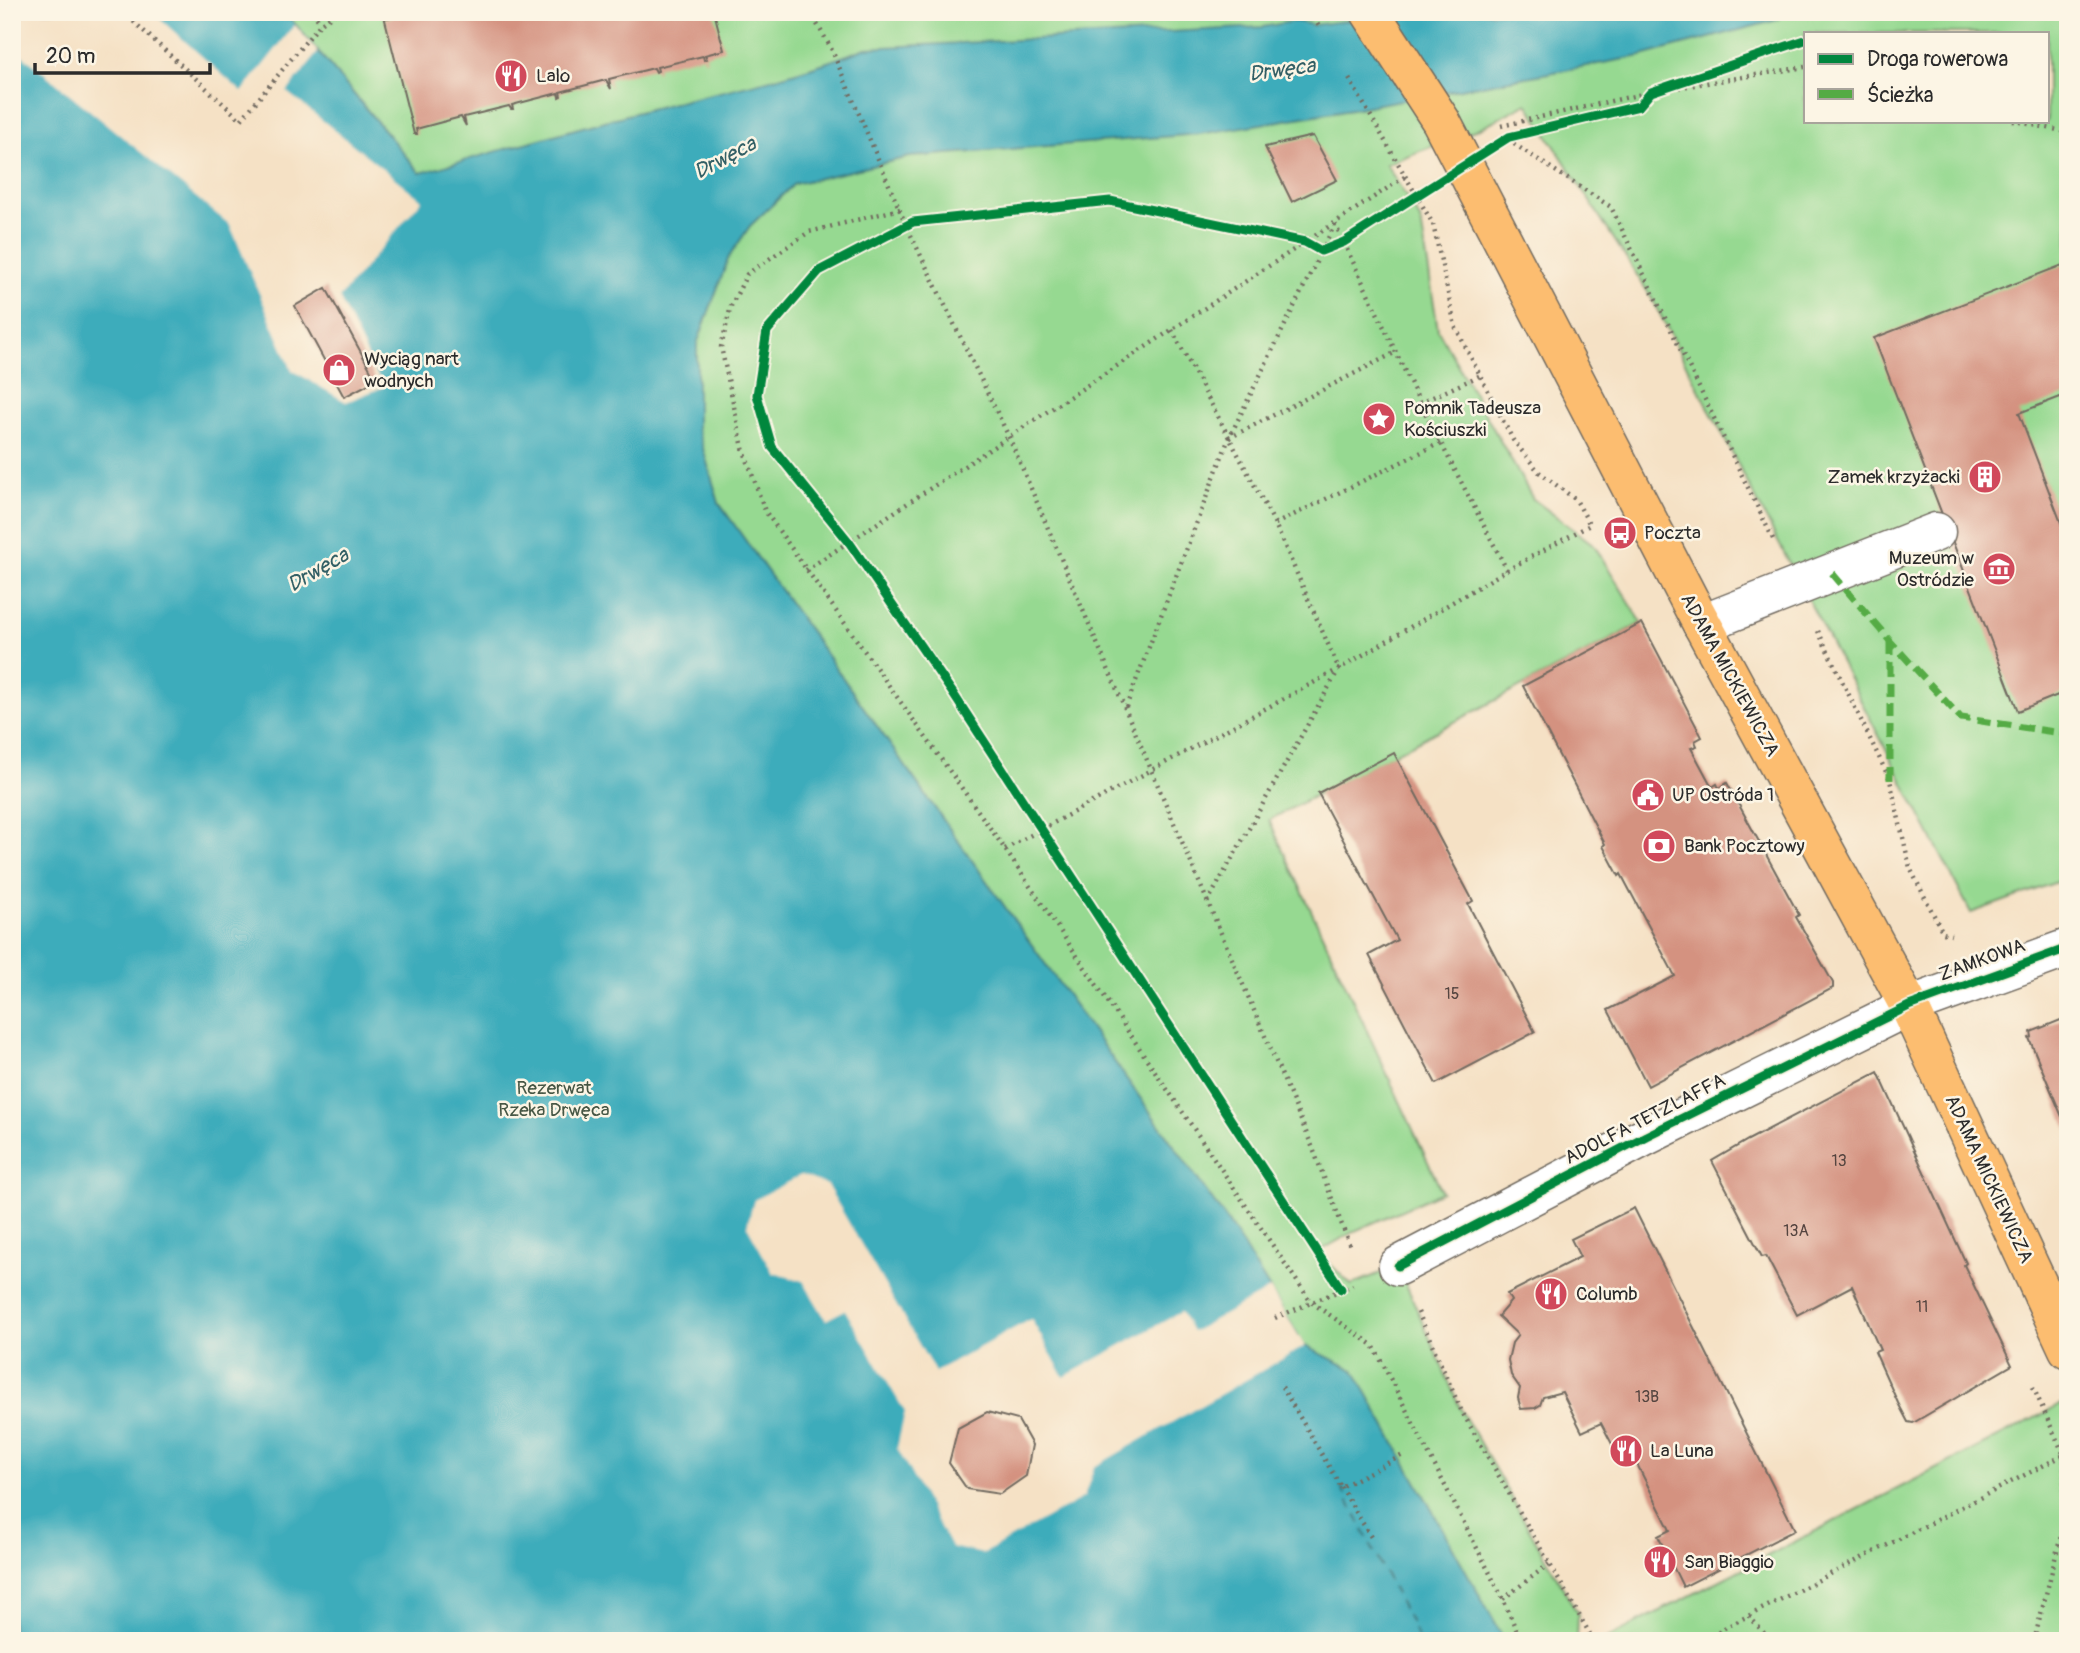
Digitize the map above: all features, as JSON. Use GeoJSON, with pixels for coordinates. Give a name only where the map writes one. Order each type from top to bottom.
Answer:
{"type":"FeatureCollection","features":[{"type":"Feature","properties":{"kind":"main road","name":"ADAMA MICKIEWICZA"},"geometry":{"type":"LineString","coordinates":[[1370,12],[1441,121],[1702,624],[1909,1006],[2068,1349]]}},
{"type":"Feature","properties":{"kind":"street"},"geometry":{"type":"LineString","coordinates":[[1702,624],[1937,532]]}},
{"type":"Feature","properties":{"kind":"street","name":"ZAMKOWA"},"geometry":{"type":"LineString","coordinates":[[1909,1006],[2068,948]]}},
{"type":"Feature","properties":{"kind":"street","name":"ADOLFA TETZLAFFA"},"geometry":{"type":"LineString","coordinates":[[1398,1266],[1646,1136],[1909,1006]]}},
{"type":"Feature","properties":{"kind":"path"},"geometry":{"type":"LineString","coordinates":[[122,12],[241,120],[321,23],[337,12]]}},
{"type":"Feature","properties":{"kind":"path"},"geometry":{"type":"LineString","coordinates":[[312,12],[321,23]]}},
{"type":"Feature","properties":{"kind":"path"},"geometry":{"type":"LineString","coordinates":[[810,12],[831,48],[900,209],[910,223],[1009,437],[1312,1146],[1351,1249],[1398,1266]]}},
{"type":"Feature","properties":{"kind":"path"},"geometry":{"type":"LineString","coordinates":[[1310,12],[1324,35]]}},
{"type":"Feature","properties":{"kind":"path"},"geometry":{"type":"LineString","coordinates":[[1501,126],[1651,92],[1804,68]]}},
{"type":"Feature","properties":{"kind":"path"},"geometry":{"type":"LineString","coordinates":[[1005,849],[1339,669],[1507,570],[1590,525],[1576,500],[1539,472],[1513,440],[1455,326],[1433,225],[1419,194],[1344,70]]}},
{"type":"Feature","properties":{"kind":"path"},"geometry":{"type":"LineString","coordinates":[[1639,106],[1651,92],[1716,70]]}},
{"type":"Feature","properties":{"kind":"path"},"geometry":{"type":"LineString","coordinates":[[1495,117],[1507,139],[1516,147],[1611,207],[1890,780],[1910,868],[1942,933],[1953,935]]}},
{"type":"Feature","properties":{"kind":"path"},"geometry":{"type":"LineString","coordinates":[[2018,122],[2068,132]]}},
{"type":"Feature","properties":{"kind":"path"},"geometry":{"type":"LineString","coordinates":[[1507,139],[1522,134]]}},
{"type":"Feature","properties":{"kind":"path"},"geometry":{"type":"LineString","coordinates":[[806,570],[1406,176]]}},
{"type":"Feature","properties":{"kind":"path"},"geometry":{"type":"LineString","coordinates":[[1407,202],[1419,194]]}},
{"type":"Feature","properties":{"kind":"path"},"geometry":{"type":"LineString","coordinates":[[900,209],[809,232],[747,274],[731,306],[721,347],[743,448],[765,512],[1005,849],[1311,1301],[1373,1345],[1503,1600],[1521,1641]]}},
{"type":"Feature","properties":{"kind":"path"},"geometry":{"type":"LineString","coordinates":[[895,231],[910,223]]}},
{"type":"Feature","properties":{"kind":"path"},"geometry":{"type":"LineString","coordinates":[[1335,223],[1420,403],[1507,570]]}},
{"type":"Feature","properties":{"kind":"path"},"geometry":{"type":"LineString","coordinates":[[1126,708],[1229,438],[1335,223]]}},
{"type":"Feature","properties":{"kind":"path"},"geometry":{"type":"LineString","coordinates":[[1321,251],[1354,235]]}},
{"type":"Feature","properties":{"kind":"path"},"geometry":{"type":"LineString","coordinates":[[1292,240],[1305,242],[1321,251]]}},
{"type":"Feature","properties":{"kind":"path"},"geometry":{"type":"LineString","coordinates":[[1172,330],[1275,524],[1339,669]]}},
{"type":"Feature","properties":{"kind":"path"},"geometry":{"type":"LineString","coordinates":[[1229,438],[1396,352]]}},
{"type":"Feature","properties":{"kind":"path"},"geometry":{"type":"LineString","coordinates":[[1420,403],[1481,375]]}},
{"type":"Feature","properties":{"kind":"path"},"geometry":{"type":"LineString","coordinates":[[1275,524],[1440,443]]}},
{"type":"Feature","properties":{"kind":"path"},"geometry":{"type":"LineString","coordinates":[[840,531],[856,553]]}},
{"type":"Feature","properties":{"kind":"path"},"geometry":{"type":"LineString","coordinates":[[1208,902],[1339,669]]}},
{"type":"Feature","properties":{"kind":"path"},"geometry":{"type":"LineString","coordinates":[[1034,818],[1049,841]]}},
{"type":"Feature","properties":{"kind":"path"},"geometry":{"type":"LineString","coordinates":[[1275,1318],[1398,1266]]}},
{"type":"Feature","properties":{"kind":"path"},"geometry":{"type":"LineString","coordinates":[[1333,1278],[1341,1289]]}},
{"type":"Feature","properties":{"kind":"path"},"geometry":{"type":"LineString","coordinates":[[1414,1303],[1462,1412],[1594,1641]]}},
{"type":"Feature","properties":{"kind":"path"},"geometry":{"type":"LineString","coordinates":[[2032,1386],[2068,1464]]}},
{"type":"Feature","properties":{"kind":"path"},"geometry":{"type":"LineString","coordinates":[[1282,1387],[1371,1537]]}},
{"type":"Feature","properties":{"kind":"path"},"geometry":{"type":"LineString","coordinates":[[1341,1487],[1403,1455]]}},
{"type":"Feature","properties":{"kind":"path"},"geometry":{"type":"LineString","coordinates":[[1699,1641],[2064,1455]]}},
{"type":"Feature","properties":{"kind":"path"},"geometry":{"type":"LineString","coordinates":[[2034,1641],[2064,1524],[2064,1455]]}},
{"type":"Feature","properties":{"kind":"path"},"geometry":{"type":"LineString","coordinates":[[1503,1600],[1549,1564]]}},
{"type":"Feature","properties":{"kind":"path"},"geometry":{"type":"LineString","coordinates":[[1749,1616],[1771,1641]]}},
{"type":"Feature","properties":{"kind":"green space","name":"Rezerwat Rzeka Drwęca"},"geometry":{"type":"Polygon","coordinates":[[[12,12],[2068,12],[2068,878],[1971,913],[1651,297],[1527,103],[1480,128],[1386,164],[1421,221],[1438,330],[1533,499],[1594,545],[1642,623],[1269,820],[1442,1192],[1357,1230],[1318,1252],[1351,1285],[1398,1266],[1462,1412],[1578,1614],[1577,1641],[12,1641],[12,12]]]}},
{"type":"Feature","properties":{"kind":"green space"},"geometry":{"type":"Polygon","coordinates":[[[2068,1401],[2068,1641],[1602,1641],[2068,1401]]]}},
{"type":"Feature","properties":{"kind":"water","name":"Rezerwat Rzeka Drwęca"},"geometry":{"type":"Polygon","coordinates":[[[12,12],[285,12],[420,173],[616,118],[775,78],[866,48],[1263,27],[1295,21],[1313,25],[1413,12],[1786,12],[1777,20],[1641,56],[1352,109],[1200,134],[910,157],[794,184],[750,226],[729,257],[697,344],[697,428],[719,503],[1228,1222],[1305,1346],[1354,1370],[1505,1641],[12,1641],[12,12]]]}},
{"type":"Feature","properties":{"kind":"pier"},"geometry":{"type":"Polygon","coordinates":[[[27,12],[152,12],[242,92],[295,25],[318,52],[287,92],[422,200],[339,298],[383,387],[346,402],[292,370],[230,225],[12,47],[12,28],[27,12]]]}},
{"type":"Feature","properties":{"kind":"pier"},"geometry":{"type":"Polygon","coordinates":[[[801,1175],[827,1185],[935,1372],[1031,1319],[1064,1377],[1181,1312],[1192,1332],[1270,1289],[1305,1346],[1094,1467],[1084,1497],[983,1554],[951,1547],[897,1448],[905,1412],[845,1310],[826,1320],[803,1281],[773,1273],[747,1226],[754,1200],[801,1175]]]}},
{"type":"Feature","properties":{"kind":"building","name":"Lalo"},"geometry":{"type":"Polygon","coordinates":[[[383,12],[387,18],[409,12],[714,12],[724,50],[705,55],[707,59],[704,60],[703,56],[657,67],[656,72],[654,68],[609,79],[611,89],[606,80],[560,92],[559,97],[558,93],[512,105],[513,109],[509,106],[464,117],[466,126],[461,117],[416,129],[417,134],[414,134],[383,12]]]}},
{"type":"Feature","properties":{"kind":"building"},"geometry":{"type":"Polygon","coordinates":[[[1313,136],[1337,180],[1292,202],[1265,147],[1313,136]]]}},
{"type":"Feature","properties":{"kind":"building","name":"Zamek krzyżacki"},"geometry":{"type":"Polygon","coordinates":[[[2068,263],[2068,394],[2019,413],[2068,541],[2068,691],[2018,711],[1874,338],[2068,263]]]}},
{"type":"Feature","properties":{"kind":"building"},"geometry":{"type":"Polygon","coordinates":[[[326,288],[376,380],[344,397],[295,306],[326,288]]]}},
{"type":"Feature","properties":{"kind":"building"},"geometry":{"type":"Polygon","coordinates":[[[1642,623],[1702,737],[1695,741],[1697,746],[1691,748],[1712,787],[1717,784],[1719,788],[1727,783],[1833,983],[1833,988],[1648,1086],[1608,1010],[1675,976],[1621,874],[1619,876],[1603,846],[1605,844],[1523,686],[1642,623]]]}},
{"type":"Feature","properties":{"kind":"building"},"geometry":{"type":"Polygon","coordinates":[[[1394,753],[1473,901],[1468,904],[1535,1032],[1436,1084],[1369,955],[1397,940],[1318,793],[1394,753]]]}},
{"type":"Feature","properties":{"kind":"building"},"geometry":{"type":"Polygon","coordinates":[[[2068,1017],[2068,1131],[2029,1038],[2032,1037],[2031,1032],[2068,1017]]]}},
{"type":"Feature","properties":{"kind":"building"},"geometry":{"type":"Polygon","coordinates":[[[1878,1072],[2012,1365],[1913,1423],[1908,1422],[1875,1352],[1880,1350],[1852,1286],[1797,1315],[1766,1256],[1762,1257],[1712,1161],[1878,1072]]]}},
{"type":"Feature","properties":{"kind":"building"},"geometry":{"type":"Polygon","coordinates":[[[1634,1208],[1795,1530],[1683,1587],[1658,1536],[1670,1530],[1625,1440],[1613,1446],[1601,1423],[1582,1432],[1562,1392],[1543,1397],[1540,1405],[1535,1408],[1521,1409],[1518,1398],[1520,1388],[1511,1375],[1508,1360],[1512,1343],[1518,1335],[1498,1316],[1511,1301],[1507,1294],[1580,1257],[1571,1239],[1634,1208]]]}},
{"type":"Feature","properties":{"kind":"building"},"geometry":{"type":"Polygon","coordinates":[[[987,1412],[1018,1420],[1032,1445],[1026,1476],[1000,1494],[967,1489],[949,1463],[958,1428],[987,1412]]]}},
{"type":"Feature","properties":{"kind":"ferry route"},"geometry":{"type":"LineString","coordinates":[[1341,1487],[1420,1641]]}},
{"type":"Feature","properties":{"kind":"marked path"},"geometry":{"type":"LineString","coordinates":[[1832,573],[1961,718],[2068,734]]}},
{"type":"Feature","properties":{"kind":"marked path"},"geometry":{"type":"LineString","coordinates":[[1890,641],[1890,780]]}},
{"type":"Feature","properties":{"kind":"cycle path"},"geometry":{"type":"LineString","coordinates":[[1341,1289],[952,692],[849,542],[772,447],[757,395],[767,331],[819,271],[913,222],[1110,201],[1305,242],[1321,251],[1344,242],[1509,137],[1639,106],[1651,92],[1804,40]]}},
{"type":"Feature","properties":{"kind":"cycle path"},"geometry":{"type":"LineString","coordinates":[[1398,1266],[1646,1136],[1909,1006],[2068,948]]}},
{"type":"Feature","properties":{"kind":"place","name":"Lalo"},"geometry":{"type":"Point","coordinates":[511,76]}},
{"type":"Feature","properties":{"kind":"place","name":"Wyciąg nart wodnych"},"geometry":{"type":"Point","coordinates":[339,370]}},
{"type":"Feature","properties":{"kind":"place","name":"Pomnik Tadeusza Kościuszki"},"geometry":{"type":"Point","coordinates":[1379,419]}},
{"type":"Feature","properties":{"kind":"place","name":"Zamek krzyżacki"},"geometry":{"type":"Point","coordinates":[1985,477]}},
{"type":"Feature","properties":{"kind":"place","name":"Poczta"},"geometry":{"type":"Point","coordinates":[1620,533]}},
{"type":"Feature","properties":{"kind":"place","name":"Muzeum w Ostródzie"},"geometry":{"type":"Point","coordinates":[1999,569]}},
{"type":"Feature","properties":{"kind":"place","name":"UP Ostróda 1"},"geometry":{"type":"Point","coordinates":[1648,795]}},
{"type":"Feature","properties":{"kind":"place","name":"Bank Pocztowy"},"geometry":{"type":"Point","coordinates":[1659,846]}},
{"type":"Feature","properties":{"kind":"place","name":"Columb"},"geometry":{"type":"Point","coordinates":[1551,1294]}},
{"type":"Feature","properties":{"kind":"place","name":"La Luna"},"geometry":{"type":"Point","coordinates":[1626,1451]}},
{"type":"Feature","properties":{"kind":"place","name":"San Biaggio"},"geometry":{"type":"Point","coordinates":[1660,1562]}},
{"type":"Feature","properties":{"kind":"water label","name":"Drwęca"},"geometry":{"type":"Point","coordinates":[1282,70]}},
{"type":"Feature","properties":{"kind":"water label","name":"Drwęca"},"geometry":{"type":"Point","coordinates":[725,158]}},
{"type":"Feature","properties":{"kind":"water label","name":"Drwęca"},"geometry":{"type":"Point","coordinates":[318,570]}}]}
